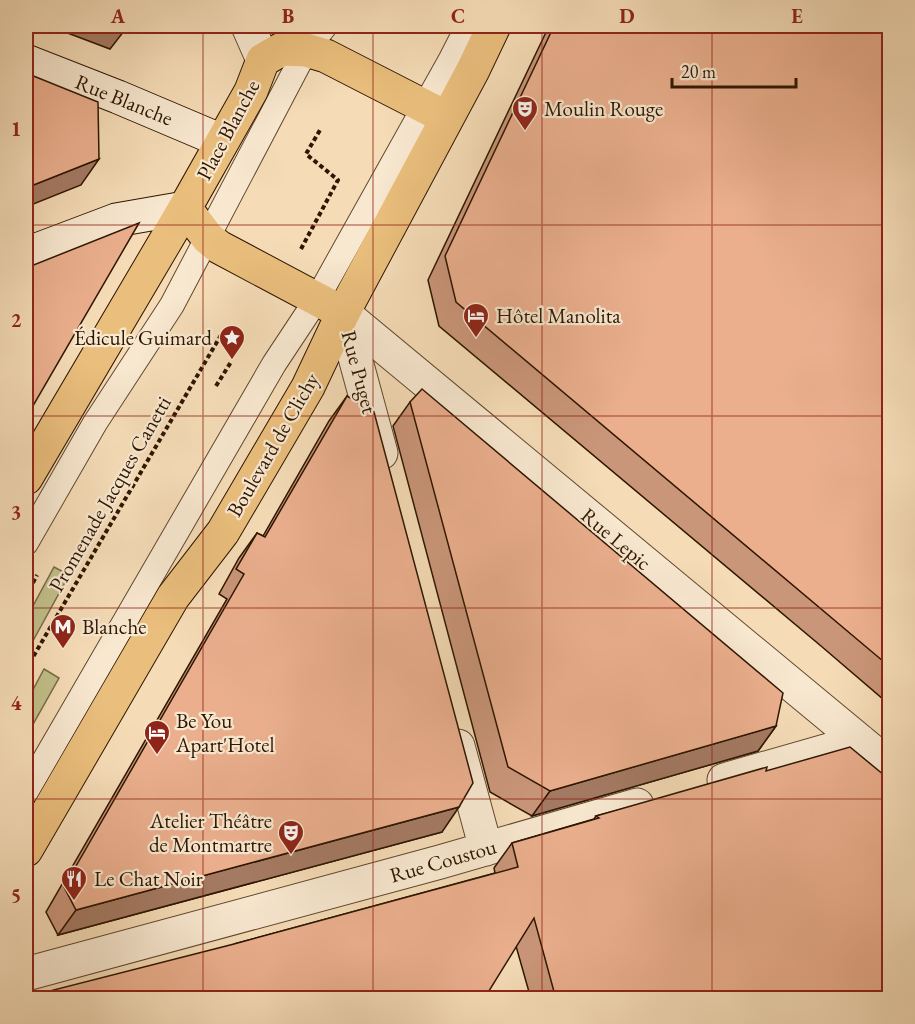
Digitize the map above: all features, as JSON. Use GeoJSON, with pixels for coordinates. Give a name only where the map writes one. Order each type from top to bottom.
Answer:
{"type":"FeatureCollection","features":[{"type":"Feature","properties":{"kind":"main road","name":"Boulevard de Clichy"},"geometry":{"type":"LineString","coordinates":[[26,850],[173,597],[229,523],[308,387],[330,306],[435,112],[494,26]]}},
{"type":"Feature","properties":{"kind":"main road"},"geometry":{"type":"LineString","coordinates":[[295,42],[435,112]]}},
{"type":"Feature","properties":{"kind":"main road","name":"Place Blanche"},"geometry":{"type":"LineString","coordinates":[[185,208],[251,91],[295,42]]}},
{"type":"Feature","properties":{"kind":"main road"},"geometry":{"type":"LineString","coordinates":[[26,478],[185,208],[208,238],[219,247],[330,306]]}},
{"type":"Feature","properties":{"kind":"street"},"geometry":{"type":"LineString","coordinates":[[248,26],[295,42]]}},
{"type":"Feature","properties":{"kind":"street","name":"Rue Blanche"},"geometry":{"type":"LineString","coordinates":[[26,61],[222,141]]}},
{"type":"Feature","properties":{"kind":"street"},"geometry":{"type":"LineString","coordinates":[[26,254],[116,220],[185,208]]}},
{"type":"Feature","properties":{"kind":"street","name":"Rue Puget"},"geometry":{"type":"LineString","coordinates":[[330,306],[387,478]]}},
{"type":"Feature","properties":{"kind":"street","name":"Rue Lepic"},"geometry":{"type":"LineString","coordinates":[[330,306],[890,766]]}},
{"type":"Feature","properties":{"kind":"street"},"geometry":{"type":"LineString","coordinates":[[450,716],[486,849]]}},
{"type":"Feature","properties":{"kind":"street","name":"Rue Coustou"},"geometry":{"type":"LineString","coordinates":[[26,974],[486,849],[860,741]]}},
{"type":"Feature","properties":{"kind":"lane","name":"Boulevard de Clichy"},"geometry":{"type":"LineString","coordinates":[[435,112],[468,26]]}},
{"type":"Feature","properties":{"kind":"lane"},"geometry":{"type":"LineString","coordinates":[[26,543],[95,423],[172,305],[208,238],[295,42]]}},
{"type":"Feature","properties":{"kind":"lane","name":"Boulevard de Clichy"},"geometry":{"type":"LineString","coordinates":[[26,792],[274,364],[330,306]]}},
{"type":"Feature","properties":{"kind":"path"},"geometry":{"type":"LineString","coordinates":[[300,249],[338,180],[306,154],[320,130]]}},
{"type":"Feature","properties":{"kind":"path","name":"Promenade Jacques Canetti"},"geometry":{"type":"LineString","coordinates":[[26,669],[221,335]]}},
{"type":"Feature","properties":{"kind":"path"},"geometry":{"type":"LineString","coordinates":[[216,386],[231,362]]}},
{"type":"Feature","properties":{"kind":"shaded area"},"geometry":{"type":"Polygon","coordinates":[[[54,567],[69,575],[34,639],[26,634],[26,619],[54,567]]]}},
{"type":"Feature","properties":{"kind":"shaded area"},"geometry":{"type":"Polygon","coordinates":[[[44,669],[59,678],[27,735],[26,703],[44,669]]]}},
{"type":"Feature","properties":{"kind":"building"},"geometry":{"type":"Polygon","coordinates":[[[554,26],[890,26],[890,667],[456,302],[445,256],[554,26]]]}},
{"type":"Feature","properties":{"kind":"building"},"geometry":{"type":"Polygon","coordinates":[[[26,73],[98,102],[99,159],[26,188],[26,73]]]}},
{"type":"Feature","properties":{"kind":"building"},"geometry":{"type":"Polygon","coordinates":[[[139,223],[26,418],[26,268],[139,223]]]}},
{"type":"Feature","properties":{"kind":"building"},"geometry":{"type":"Polygon","coordinates":[[[422,389],[783,693],[776,726],[550,791],[508,767],[410,402],[422,389]]]}},
{"type":"Feature","properties":{"kind":"building"},"geometry":{"type":"Polygon","coordinates":[[[347,396],[374,412],[473,783],[459,807],[76,910],[64,887],[244,574],[236,569],[257,533],[265,537],[347,396]]]}},
{"type":"Feature","properties":{"kind":"building"},"geometry":{"type":"Polygon","coordinates":[[[850,747],[890,780],[890,999],[556,999],[534,918],[484,999],[26,999],[26,997],[234,944],[518,867],[512,843],[599,818],[596,816],[767,767],[766,771],[850,747]]]}},
{"type":"Feature","properties":{"kind":"place","name":"Moulin Rouge"},"geometry":{"type":"Point","coordinates":[525,132]}},
{"type":"Feature","properties":{"kind":"place","name":"Hôtel Manolita"},"geometry":{"type":"Point","coordinates":[476,339]}},
{"type":"Feature","properties":{"kind":"place","name":"Édicule Guimard"},"geometry":{"type":"Point","coordinates":[232,361]}},
{"type":"Feature","properties":{"kind":"place","name":"Blanche"},"geometry":{"type":"Point","coordinates":[63,650]}},
{"type":"Feature","properties":{"kind":"place","name":"Be You Apart'Hotel"},"geometry":{"type":"Point","coordinates":[157,756]}},
{"type":"Feature","properties":{"kind":"place","name":"Atelier Théâtre de Montmartre"},"geometry":{"type":"Point","coordinates":[291,856]}},
{"type":"Feature","properties":{"kind":"place","name":"Le Chat Noir"},"geometry":{"type":"Point","coordinates":[74,902]}}]}
